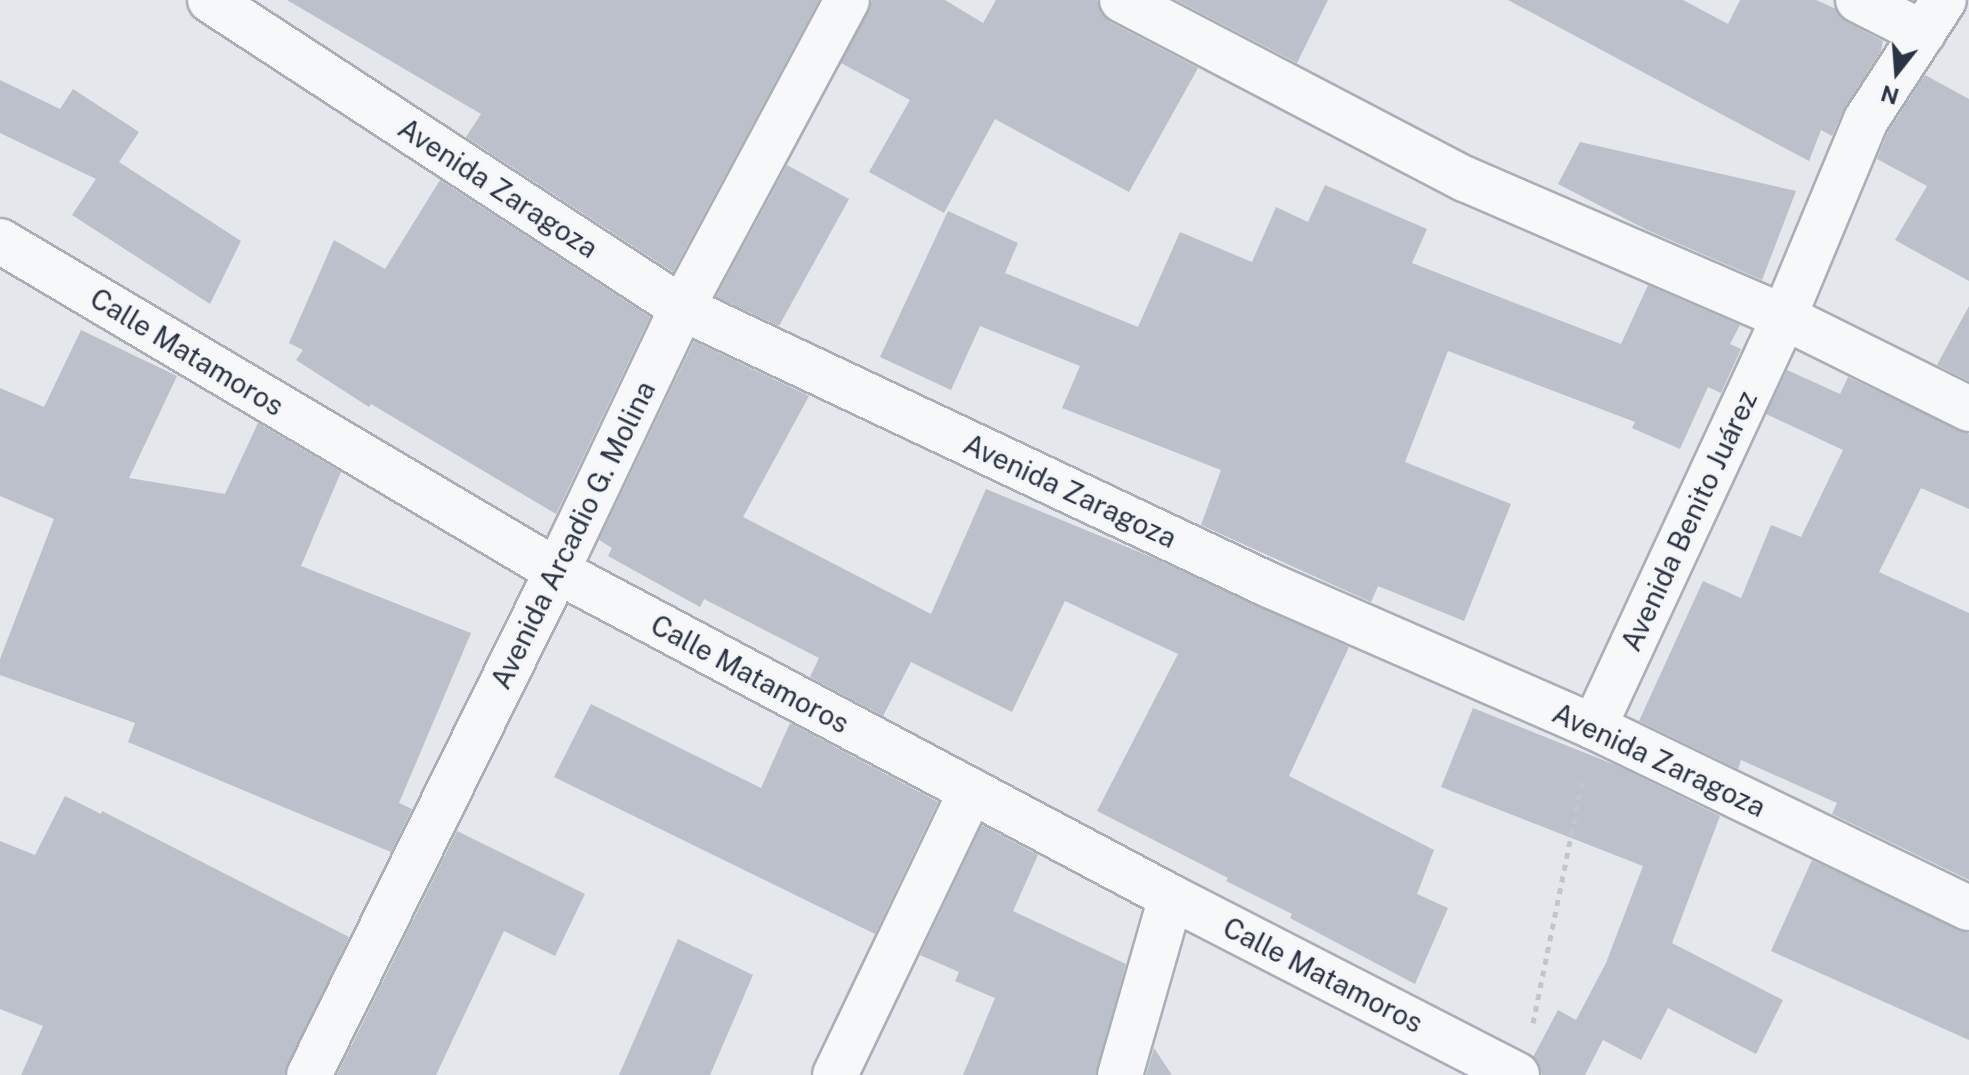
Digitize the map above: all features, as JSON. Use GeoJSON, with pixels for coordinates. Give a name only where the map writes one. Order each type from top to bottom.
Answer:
{"type":"FeatureCollection","features":[{"type":"Feature","properties":{"kind":"street","name":"Avenida Zaragoza"},"geometry":{"type":"LineString","coordinates":[[210,0],[682,308],[1255,578],[1594,727],[1969,908]]}},
{"type":"Feature","properties":{"kind":"street","name":"Avenida Arcadio G. Molina"},"geometry":{"type":"LineString","coordinates":[[309,1075],[557,571],[682,308],[847,0]]}},
{"type":"Feature","properties":{"kind":"street"},"geometry":{"type":"LineString","coordinates":[[1122,0],[1465,179],[1784,317],[1969,409]]}},
{"type":"Feature","properties":{"kind":"street"},"geometry":{"type":"LineString","coordinates":[[1858,0],[1934,17]]}},
{"type":"Feature","properties":{"kind":"street","name":"Avenida Benito Juárez"},"geometry":{"type":"LineString","coordinates":[[1594,727],[1784,317],[1866,120],[1934,17]]}},
{"type":"Feature","properties":{"kind":"street","name":"Calle Matamoros"},"geometry":{"type":"LineString","coordinates":[[0,241],[557,571],[1171,897],[1517,1075]]}},
{"type":"Feature","properties":{"kind":"street"},"geometry":{"type":"LineString","coordinates":[[835,1075],[971,791]]}},
{"type":"Feature","properties":{"kind":"street"},"geometry":{"type":"LineString","coordinates":[[1120,1075],[1171,897]]}},
{"type":"Feature","properties":{"kind":"path"},"geometry":{"type":"LineString","coordinates":[[1531,1030],[1594,727]]}},
{"type":"Feature","properties":{"kind":"building"},"geometry":{"type":"Polygon","coordinates":[[[287,0],[819,0],[673,272],[466,137],[481,114],[287,0]]]}},
{"type":"Feature","properties":{"kind":"building"},"geometry":{"type":"Polygon","coordinates":[[[872,0],[945,0],[983,23],[996,0],[1097,0],[1101,13],[1110,22],[1198,68],[1129,192],[995,119],[944,213],[869,172],[910,100],[841,63],[872,0]]]}},
{"type":"Feature","properties":{"kind":"building"},"geometry":{"type":"Polygon","coordinates":[[[1176,0],[1328,0],[1297,63],[1176,0]]]}},
{"type":"Feature","properties":{"kind":"building"},"geometry":{"type":"Polygon","coordinates":[[[1508,0],[1683,0],[1728,24],[1740,0],[1816,0],[1836,9],[1847,22],[1883,41],[1881,51],[1845,107],[1832,136],[1821,130],[1809,161],[1508,0]]]}},
{"type":"Feature","properties":{"kind":"building"},"geometry":{"type":"Polygon","coordinates":[[[1925,75],[1969,99],[1969,281],[1895,240],[1927,186],[1877,159],[1888,132],[1925,75]]]}},
{"type":"Feature","properties":{"kind":"building"},"geometry":{"type":"Polygon","coordinates":[[[0,80],[60,109],[73,89],[139,132],[119,162],[241,241],[210,304],[72,215],[96,179],[0,133],[0,80]]]}},
{"type":"Feature","properties":{"kind":"building"},"geometry":{"type":"Polygon","coordinates":[[[1580,142],[1796,191],[1762,280],[1647,230],[1558,184],[1580,142]]]}},
{"type":"Feature","properties":{"kind":"building"},"geometry":{"type":"Polygon","coordinates":[[[787,165],[849,199],[779,326],[716,297],[787,165]]]}},
{"type":"Feature","properties":{"kind":"building"},"geometry":{"type":"Polygon","coordinates":[[[440,180],[650,317],[556,514],[371,404],[369,407],[296,360],[303,350],[289,343],[334,240],[385,269],[440,180]]]}},
{"type":"Feature","properties":{"kind":"building"},"geometry":{"type":"Polygon","coordinates":[[[1325,185],[1427,229],[1412,263],[1621,344],[1648,285],[1740,325],[1730,344],[1741,349],[1721,393],[1708,387],[1680,449],[1632,428],[1635,422],[1448,351],[1405,462],[1511,504],[1464,621],[1378,586],[1371,602],[1201,525],[1221,470],[1062,408],[1080,366],[980,326],[951,390],[880,357],[948,211],[1018,243],[1005,273],[1138,327],[1180,232],[1252,262],[1276,207],[1308,222],[1325,185]]]}},
{"type":"Feature","properties":{"kind":"building"},"geometry":{"type":"Polygon","coordinates":[[[1969,306],[1969,381],[1937,365],[1969,306]]]}},
{"type":"Feature","properties":{"kind":"building"},"geometry":{"type":"Polygon","coordinates":[[[81,330],[177,376],[129,478],[225,494],[258,423],[341,472],[301,566],[471,633],[399,803],[412,809],[391,852],[128,742],[135,723],[0,675],[0,659],[54,519],[0,496],[0,388],[44,407],[81,330]]]}},
{"type":"Feature","properties":{"kind":"building"},"geometry":{"type":"Polygon","coordinates":[[[694,341],[809,396],[743,517],[931,614],[986,489],[1149,556],[1349,647],[1289,776],[1434,850],[1417,894],[1448,908],[1415,984],[1290,918],[1292,914],[1226,881],[1228,878],[1097,811],[1178,654],[1065,601],[1012,712],[911,662],[883,716],[810,677],[819,658],[704,599],[700,607],[608,556],[612,548],[599,540],[694,341]]]}},
{"type":"Feature","properties":{"kind":"building"},"geometry":{"type":"Polygon","coordinates":[[[1787,370],[1840,394],[1848,377],[1969,434],[1969,509],[1921,488],[1879,572],[1969,613],[1969,880],[1832,814],[1837,803],[1741,760],[1738,769],[1639,721],[1703,581],[1741,598],[1771,525],[1801,537],[1843,450],[1766,414],[1787,370]]]}},
{"type":"Feature","properties":{"kind":"building"},"geometry":{"type":"Polygon","coordinates":[[[591,704],[761,788],[790,723],[938,802],[875,934],[554,777],[591,704]]]}},
{"type":"Feature","properties":{"kind":"building"},"geometry":{"type":"Polygon","coordinates":[[[1473,708],[1618,766],[1720,816],[1672,943],[1783,1000],[1756,1054],[1668,1008],[1641,1060],[1603,1040],[1585,1075],[1542,1075],[1533,1057],[1558,1010],[1576,1020],[1606,963],[1643,866],[1441,787],[1473,708]]]}},
{"type":"Feature","properties":{"kind":"building"},"geometry":{"type":"Polygon","coordinates":[[[65,796],[101,814],[102,811],[349,937],[284,1075],[21,1075],[43,1026],[0,1009],[0,841],[35,855],[65,796]]]}},
{"type":"Feature","properties":{"kind":"building"},"geometry":{"type":"Polygon","coordinates":[[[982,825],[1038,855],[1013,911],[1126,964],[1096,1075],[963,1075],[995,998],[955,981],[959,972],[920,955],[982,825]]]}},
{"type":"Feature","properties":{"kind":"building"},"geometry":{"type":"Polygon","coordinates":[[[457,831],[585,894],[555,956],[504,931],[436,1075],[337,1075],[457,831]]]}},
{"type":"Feature","properties":{"kind":"building"},"geometry":{"type":"Polygon","coordinates":[[[1812,860],[1969,933],[1969,1040],[1771,951],[1812,860]]]}},
{"type":"Feature","properties":{"kind":"building"},"geometry":{"type":"Polygon","coordinates":[[[678,939],[753,975],[710,1075],[619,1075],[678,939]]]}},
{"type":"Feature","properties":{"kind":"building"},"geometry":{"type":"Polygon","coordinates":[[[1154,1048],[1172,1075],[1146,1075],[1154,1048]]]}}]}
